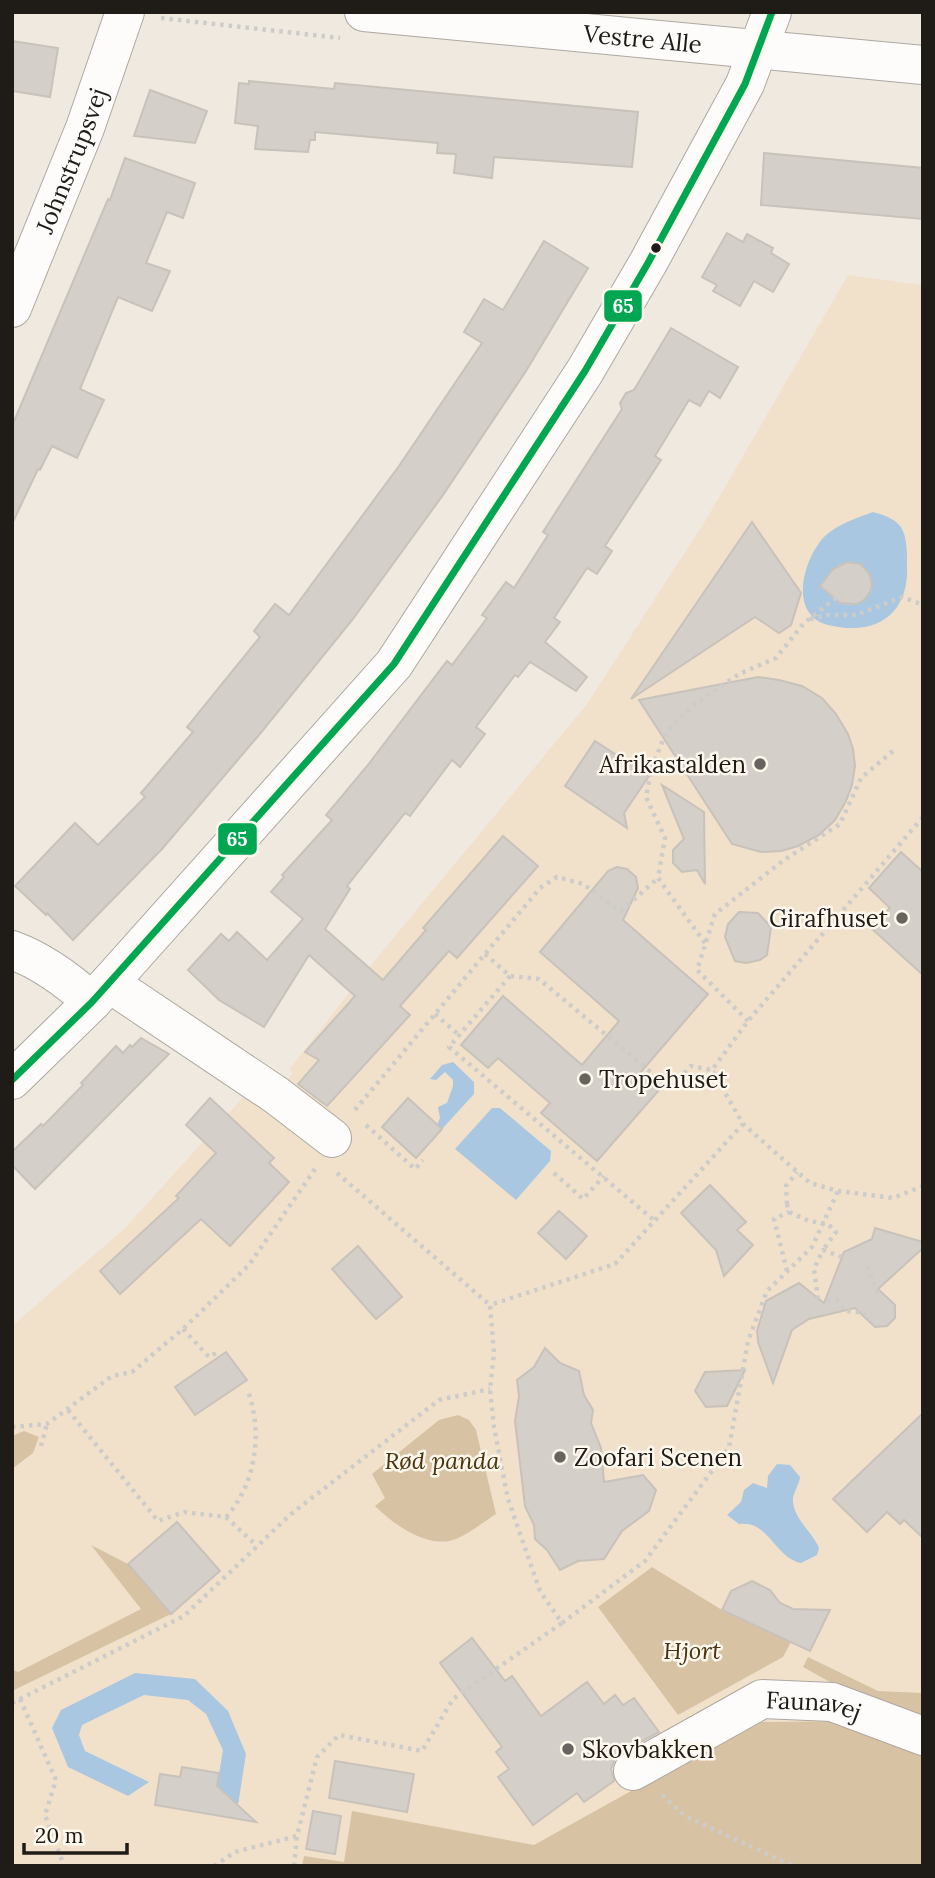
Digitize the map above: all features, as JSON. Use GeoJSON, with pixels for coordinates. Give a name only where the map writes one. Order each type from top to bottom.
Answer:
{"type":"FeatureCollection","features":[{"type":"Feature","properties":{"kind":"street","name":"Johnstrupsvej"},"geometry":{"type":"LineString","coordinates":[[12,308],[85,128],[125,12]]}},
{"type":"Feature","properties":{"kind":"street","name":"Vestre Alle"},"geometry":{"type":"LineString","coordinates":[[364,12],[923,65]]}},
{"type":"Feature","properties":{"kind":"street"},"geometry":{"type":"LineString","coordinates":[[12,1080],[100,992],[394,664],[591,361],[689,190],[745,84],[772,12]]}},
{"type":"Feature","properties":{"kind":"street"},"geometry":{"type":"LineString","coordinates":[[12,950],[29,956],[71,983],[100,992],[276,1095],[342,1142]]}},
{"type":"Feature","properties":{"kind":"street","name":"Faunavej"},"geometry":{"type":"LineString","coordinates":[[634,1771],[762,1699],[832,1702],[923,1736]]}},
{"type":"Feature","properties":{"kind":"path"},"geometry":{"type":"LineString","coordinates":[[705,943],[658,878],[665,838],[646,797],[652,768],[666,732],[692,706],[739,674],[776,658],[806,621],[839,595]]}},
{"type":"Feature","properties":{"kind":"path"},"geometry":{"type":"LineString","coordinates":[[806,621],[828,615],[856,615],[902,597],[923,605]]}},
{"type":"Feature","properties":{"kind":"path"},"geometry":{"type":"LineString","coordinates":[[748,1021],[697,970],[715,914],[784,860],[840,824],[861,778],[894,750]]}},
{"type":"Feature","properties":{"kind":"path"},"geometry":{"type":"LineString","coordinates":[[712,1070],[748,1021],[923,817]]}},
{"type":"Feature","properties":{"kind":"path"},"geometry":{"type":"LineString","coordinates":[[485,954],[510,976],[539,979],[671,1089],[691,1066],[712,1070],[743,1124],[810,1183],[838,1191],[893,1198],[923,1186]]}},
{"type":"Feature","properties":{"kind":"path"},"geometry":{"type":"LineString","coordinates":[[510,976],[449,1047],[655,1221]]}},
{"type":"Feature","properties":{"kind":"path"},"geometry":{"type":"LineString","coordinates":[[435,1014],[459,1035]]}},
{"type":"Feature","properties":{"kind":"path"},"geometry":{"type":"LineString","coordinates":[[490,1305],[615,1265],[743,1124]]}},
{"type":"Feature","properties":{"kind":"path"},"geometry":{"type":"LineString","coordinates":[[342,1142],[415,1170],[424,1160]]}},
{"type":"Feature","properties":{"kind":"path"},"geometry":{"type":"LineString","coordinates":[[342,1142],[490,1305],[494,1353],[490,1389],[494,1427],[508,1499],[540,1591],[562,1623]]}},
{"type":"Feature","properties":{"kind":"path"},"geometry":{"type":"LineString","coordinates":[[789,1212],[786,1186],[797,1172]]}},
{"type":"Feature","properties":{"kind":"path"},"geometry":{"type":"LineString","coordinates":[[554,1173],[583,1199],[604,1176]]}},
{"type":"Feature","properties":{"kind":"path"},"geometry":{"type":"LineString","coordinates":[[293,1866],[297,1836],[317,1757],[339,1735],[422,1751],[453,1699],[645,1562],[729,1448],[748,1341],[767,1291],[812,1247],[838,1191]]}},
{"type":"Feature","properties":{"kind":"path"},"geometry":{"type":"LineString","coordinates":[[787,1271],[774,1219],[789,1212],[809,1221],[828,1224],[836,1232],[814,1269],[818,1299]]}},
{"type":"Feature","properties":{"kind":"path"},"geometry":{"type":"LineString","coordinates":[[823,1250],[842,1257]]}},
{"type":"Feature","properties":{"kind":"path"},"geometry":{"type":"LineString","coordinates":[[867,1266],[880,1297]]}},
{"type":"Feature","properties":{"kind":"path"},"geometry":{"type":"LineString","coordinates":[[827,1301],[837,1300],[846,1311],[866,1313]]}},
{"type":"Feature","properties":{"kind":"path"},"geometry":{"type":"LineString","coordinates":[[183,1329],[209,1357],[216,1353]]}},
{"type":"Feature","properties":{"kind":"path"},"geometry":{"type":"LineString","coordinates":[[12,1703],[184,1616],[291,1514],[439,1400],[490,1389]]}},
{"type":"Feature","properties":{"kind":"path"},"geometry":{"type":"LineString","coordinates":[[226,1517],[236,1506],[254,1464],[256,1437],[248,1391]]}},
{"type":"Feature","properties":{"kind":"path"},"geometry":{"type":"LineString","coordinates":[[68,1410],[158,1521],[184,1512],[226,1517],[257,1546]]}},
{"type":"Feature","properties":{"kind":"path"},"geometry":{"type":"LineString","coordinates":[[41,1446],[47,1424]]}},
{"type":"Feature","properties":{"kind":"path"},"geometry":{"type":"LineString","coordinates":[[20,1699],[56,1780],[45,1815],[64,1866]]}},
{"type":"Feature","properties":{"kind":"path"},"geometry":{"type":"LineString","coordinates":[[634,1771],[685,1816],[793,1866]]}},
{"type":"Feature","properties":{"kind":"path"},"geometry":{"type":"LineString","coordinates":[[214,1866],[235,1852],[297,1836]]}},
{"type":"Feature","properties":{"kind":"green space","name":"Rød panda"},"geometry":{"type":"Polygon","coordinates":[[[848,275],[923,285],[923,1806],[902,1866],[12,1866],[12,1326],[125,1228],[245,1095],[265,1109],[293,1073],[289,1070],[362,976],[587,704],[707,518],[848,275]]]}},
{"type":"Feature","properties":{"kind":"green space","name":"Rød panda"},"geometry":{"type":"Polygon","coordinates":[[[458,1415],[469,1420],[476,1430],[496,1514],[459,1538],[443,1542],[432,1541],[400,1527],[375,1506],[385,1498],[372,1474],[439,1420],[458,1415]]]}},
{"type":"Feature","properties":{"kind":"green space"},"geometry":{"type":"Polygon","coordinates":[[[24,1431],[39,1437],[33,1453],[12,1469],[12,1436],[24,1431]]]}},
{"type":"Feature","properties":{"kind":"green space"},"geometry":{"type":"Polygon","coordinates":[[[91,1545],[128,1564],[171,1614],[12,1691],[12,1669],[18,1672],[141,1609],[91,1545]]]}},
{"type":"Feature","properties":{"kind":"green space","name":"Hjort"},"geometry":{"type":"Polygon","coordinates":[[[652,1567],[722,1610],[791,1642],[783,1657],[678,1715],[598,1607],[652,1567]]]}},
{"type":"Feature","properties":{"kind":"green space"},"geometry":{"type":"Polygon","coordinates":[[[808,1657],[878,1691],[923,1693],[923,1720],[866,1702],[803,1667],[808,1657]]]}},
{"type":"Feature","properties":{"kind":"green space"},"geometry":{"type":"Polygon","coordinates":[[[868,1721],[923,1745],[923,1866],[302,1866],[304,1856],[344,1862],[352,1811],[534,1845],[755,1722],[868,1721]]]}},
{"type":"Feature","properties":{"kind":"water"},"geometry":{"type":"Polygon","coordinates":[[[873,512],[898,523],[903,531],[907,563],[903,596],[887,618],[861,628],[828,625],[815,619],[803,598],[803,584],[817,545],[830,532],[873,512]],[[853,562],[840,564],[831,572],[829,591],[834,598],[846,604],[853,604],[864,598],[872,585],[866,569],[853,562]]]}},
{"type":"Feature","properties":{"kind":"water"},"geometry":{"type":"Polygon","coordinates":[[[453,1062],[474,1082],[474,1094],[442,1129],[437,1125],[440,1118],[438,1107],[447,1103],[453,1080],[445,1072],[436,1080],[430,1079],[442,1065],[453,1062]]]}},
{"type":"Feature","properties":{"kind":"water"},"geometry":{"type":"Polygon","coordinates":[[[492,1108],[500,1108],[551,1151],[550,1161],[516,1200],[455,1149],[492,1108]]]}},
{"type":"Feature","properties":{"kind":"water"},"geometry":{"type":"Polygon","coordinates":[[[777,1464],[790,1465],[800,1477],[793,1498],[794,1505],[799,1518],[819,1548],[817,1555],[801,1563],[784,1554],[758,1528],[739,1524],[727,1515],[741,1502],[744,1490],[753,1483],[767,1488],[768,1476],[777,1464]]]}},
{"type":"Feature","properties":{"kind":"water"},"geometry":{"type":"Polygon","coordinates":[[[135,1673],[195,1679],[228,1711],[246,1754],[238,1805],[217,1786],[223,1750],[206,1714],[188,1700],[144,1695],[82,1725],[79,1735],[85,1751],[149,1782],[128,1796],[68,1767],[52,1728],[61,1710],[135,1673]]]}},
{"type":"Feature","properties":{"kind":"building"},"geometry":{"type":"Polygon","coordinates":[[[12,41],[58,48],[50,97],[12,91],[12,41]]]}},
{"type":"Feature","properties":{"kind":"building"},"geometry":{"type":"Polygon","coordinates":[[[249,81],[334,89],[335,83],[638,112],[632,167],[494,157],[492,178],[454,173],[456,154],[437,153],[438,143],[315,132],[315,140],[310,140],[308,152],[255,149],[258,126],[235,123],[239,83],[249,84],[249,81]]]}},
{"type":"Feature","properties":{"kind":"building"},"geometry":{"type":"Polygon","coordinates":[[[150,90],[207,111],[195,143],[134,136],[150,90]]]}},
{"type":"Feature","properties":{"kind":"building"},"geometry":{"type":"Polygon","coordinates":[[[764,153],[923,168],[923,219],[761,205],[764,153]]]}},
{"type":"Feature","properties":{"kind":"building"},"geometry":{"type":"Polygon","coordinates":[[[125,158],[195,183],[183,218],[167,212],[146,263],[170,271],[152,311],[118,297],[80,389],[104,400],[77,458],[52,446],[12,524],[12,426],[108,199],[110,200],[125,158]]]}},
{"type":"Feature","properties":{"kind":"building"},"geometry":{"type":"Polygon","coordinates":[[[727,233],[743,242],[747,234],[773,248],[771,253],[789,264],[773,292],[754,281],[740,306],[713,291],[717,285],[702,277],[727,233]]]}},
{"type":"Feature","properties":{"kind":"building"},"geometry":{"type":"Polygon","coordinates":[[[544,241],[588,268],[526,371],[443,495],[353,619],[259,735],[162,849],[73,940],[15,886],[75,823],[98,845],[145,797],[141,793],[193,732],[187,727],[260,637],[254,631],[275,604],[289,615],[399,466],[482,343],[464,332],[484,299],[503,310],[544,241]]]}},
{"type":"Feature","properties":{"kind":"building"},"geometry":{"type":"Polygon","coordinates":[[[671,328],[738,367],[720,398],[709,391],[700,406],[689,400],[655,456],[661,460],[605,546],[612,551],[597,574],[587,568],[554,618],[560,622],[545,642],[587,677],[576,691],[530,662],[518,677],[515,675],[476,727],[485,734],[460,767],[452,760],[410,816],[405,813],[347,886],[350,889],[325,929],[383,980],[426,930],[423,928],[503,836],[538,866],[457,958],[449,951],[400,1006],[410,1015],[327,1106],[298,1084],[319,1060],[305,1052],[355,996],[309,955],[264,1027],[219,1000],[188,970],[221,934],[229,941],[237,932],[267,960],[303,919],[271,892],[284,877],[282,875],[332,820],[326,815],[368,765],[447,661],[452,665],[487,618],[482,615],[506,582],[514,588],[548,535],[543,532],[622,409],[620,403],[626,393],[634,390],[671,328]]]}},
{"type":"Feature","properties":{"kind":"building"},"geometry":{"type":"Polygon","coordinates":[[[752,522],[801,593],[791,625],[779,633],[755,617],[631,699],[752,522]]]}},
{"type":"Feature","properties":{"kind":"building"},"geometry":{"type":"Polygon","coordinates":[[[847,562],[861,564],[870,575],[870,592],[857,604],[840,603],[820,586],[833,569],[847,562]]]}},
{"type":"Feature","properties":{"kind":"building","name":"Afrikastalden"},"geometry":{"type":"Polygon","coordinates":[[[758,677],[802,686],[822,698],[836,714],[853,749],[855,766],[852,785],[835,820],[819,835],[781,851],[761,852],[732,844],[639,700],[758,677]]]}},
{"type":"Feature","properties":{"kind":"building"},"geometry":{"type":"Polygon","coordinates":[[[595,741],[649,776],[624,813],[627,828],[565,786],[595,741]]]}},
{"type":"Feature","properties":{"kind":"building"},"geometry":{"type":"Polygon","coordinates":[[[662,785],[704,812],[705,884],[697,870],[682,872],[673,863],[673,850],[684,839],[662,785]]]}},
{"type":"Feature","properties":{"kind":"building","name":"Girafhuset"},"geometry":{"type":"Polygon","coordinates":[[[901,852],[923,872],[923,975],[871,928],[890,908],[869,888],[901,852]]]}},
{"type":"Feature","properties":{"kind":"building"},"geometry":{"type":"Polygon","coordinates":[[[617,867],[627,869],[636,877],[638,888],[623,920],[708,994],[640,1073],[660,1089],[597,1161],[541,1113],[550,1103],[498,1058],[488,1068],[461,1045],[503,996],[582,1065],[619,1021],[540,952],[608,871],[617,867]]]}},
{"type":"Feature","properties":{"kind":"building"},"geometry":{"type":"Polygon","coordinates":[[[739,912],[758,913],[771,927],[767,955],[760,960],[746,963],[735,961],[725,937],[728,924],[739,912]]]}},
{"type":"Feature","properties":{"kind":"building"},"geometry":{"type":"Polygon","coordinates":[[[141,1038],[169,1054],[35,1189],[12,1165],[12,1152],[41,1124],[43,1126],[116,1046],[123,1053],[141,1038]]]}},
{"type":"Feature","properties":{"kind":"building"},"geometry":{"type":"Polygon","coordinates":[[[210,1098],[274,1158],[269,1163],[289,1182],[230,1246],[201,1219],[120,1294],[100,1271],[179,1198],[176,1196],[216,1153],[186,1125],[210,1098]]]}},
{"type":"Feature","properties":{"kind":"building"},"geometry":{"type":"Polygon","coordinates":[[[408,1098],[442,1129],[416,1158],[382,1127],[408,1098]]]}},
{"type":"Feature","properties":{"kind":"building"},"geometry":{"type":"Polygon","coordinates":[[[710,1185],[746,1222],[737,1230],[753,1245],[724,1276],[716,1250],[681,1213],[710,1185]]]}},
{"type":"Feature","properties":{"kind":"building"},"geometry":{"type":"Polygon","coordinates":[[[559,1211],[587,1236],[566,1259],[538,1233],[559,1211]]]}},
{"type":"Feature","properties":{"kind":"building"},"geometry":{"type":"Polygon","coordinates":[[[875,1228],[923,1242],[923,1248],[878,1289],[895,1305],[895,1318],[887,1326],[875,1327],[855,1308],[809,1319],[792,1330],[773,1383],[758,1342],[757,1331],[766,1301],[799,1283],[824,1303],[844,1252],[872,1239],[875,1228]]]}},
{"type":"Feature","properties":{"kind":"building"},"geometry":{"type":"Polygon","coordinates":[[[358,1246],[402,1297],[376,1319],[332,1269],[358,1246]]]}},
{"type":"Feature","properties":{"kind":"building","name":"Zoofari Scenen"},"geometry":{"type":"Polygon","coordinates":[[[545,1348],[560,1363],[579,1371],[584,1395],[593,1410],[591,1423],[601,1448],[604,1482],[643,1475],[656,1490],[649,1511],[622,1531],[604,1559],[578,1561],[560,1570],[547,1550],[535,1539],[534,1525],[525,1506],[515,1421],[519,1396],[517,1380],[534,1367],[545,1348]]]}},
{"type":"Feature","properties":{"kind":"building"},"geometry":{"type":"Polygon","coordinates":[[[226,1352],[247,1380],[195,1415],[175,1387],[226,1352]]]}},
{"type":"Feature","properties":{"kind":"building"},"geometry":{"type":"Polygon","coordinates":[[[745,1370],[727,1406],[706,1407],[695,1391],[705,1372],[745,1370]]]}},
{"type":"Feature","properties":{"kind":"building"},"geometry":{"type":"Polygon","coordinates":[[[923,1413],[923,1538],[904,1520],[900,1524],[887,1512],[867,1532],[833,1499],[923,1413]]]}},
{"type":"Feature","properties":{"kind":"building"},"geometry":{"type":"Polygon","coordinates":[[[177,1522],[220,1571],[171,1614],[128,1564],[177,1522]]]}},
{"type":"Feature","properties":{"kind":"building"},"geometry":{"type":"Polygon","coordinates":[[[752,1581],[770,1590],[780,1603],[793,1609],[830,1610],[810,1651],[722,1610],[731,1591],[752,1581]]]}},
{"type":"Feature","properties":{"kind":"building","name":"Skovbakken"},"geometry":{"type":"Polygon","coordinates":[[[472,1638],[505,1681],[512,1676],[541,1716],[587,1682],[604,1704],[615,1695],[623,1705],[634,1698],[659,1732],[622,1752],[615,1759],[611,1769],[614,1781],[584,1802],[577,1793],[533,1825],[498,1777],[509,1769],[496,1752],[502,1747],[440,1663],[472,1638]]]}},
{"type":"Feature","properties":{"kind":"building"},"geometry":{"type":"Polygon","coordinates":[[[335,1761],[414,1774],[407,1812],[329,1798],[335,1761]]]}},
{"type":"Feature","properties":{"kind":"building"},"geometry":{"type":"Polygon","coordinates":[[[182,1767],[219,1773],[217,1786],[256,1822],[155,1805],[160,1774],[180,1777],[182,1767]]]}},
{"type":"Feature","properties":{"kind":"building"},"geometry":{"type":"Polygon","coordinates":[[[313,1811],[341,1816],[335,1854],[306,1849],[313,1811]]]}},
{"type":"Feature","properties":{"kind":"transit line","name":"65"},"geometry":{"type":"LineString","coordinates":[[12,1080],[92,1002],[394,664],[585,371],[648,263],[745,84],[772,12]]}},
{"type":"Feature","properties":{"kind":"place","name":"Afrikastalden"},"geometry":{"type":"Point","coordinates":[760,764]}},
{"type":"Feature","properties":{"kind":"place","name":"Girafhuset"},"geometry":{"type":"Point","coordinates":[902,918]}},
{"type":"Feature","properties":{"kind":"place","name":"Tropehuset"},"geometry":{"type":"Point","coordinates":[585,1079]}},
{"type":"Feature","properties":{"kind":"place","name":"Zoofari Scenen"},"geometry":{"type":"Point","coordinates":[560,1457]}},
{"type":"Feature","properties":{"kind":"place","name":"Skovbakken"},"geometry":{"type":"Point","coordinates":[568,1749]}}]}
